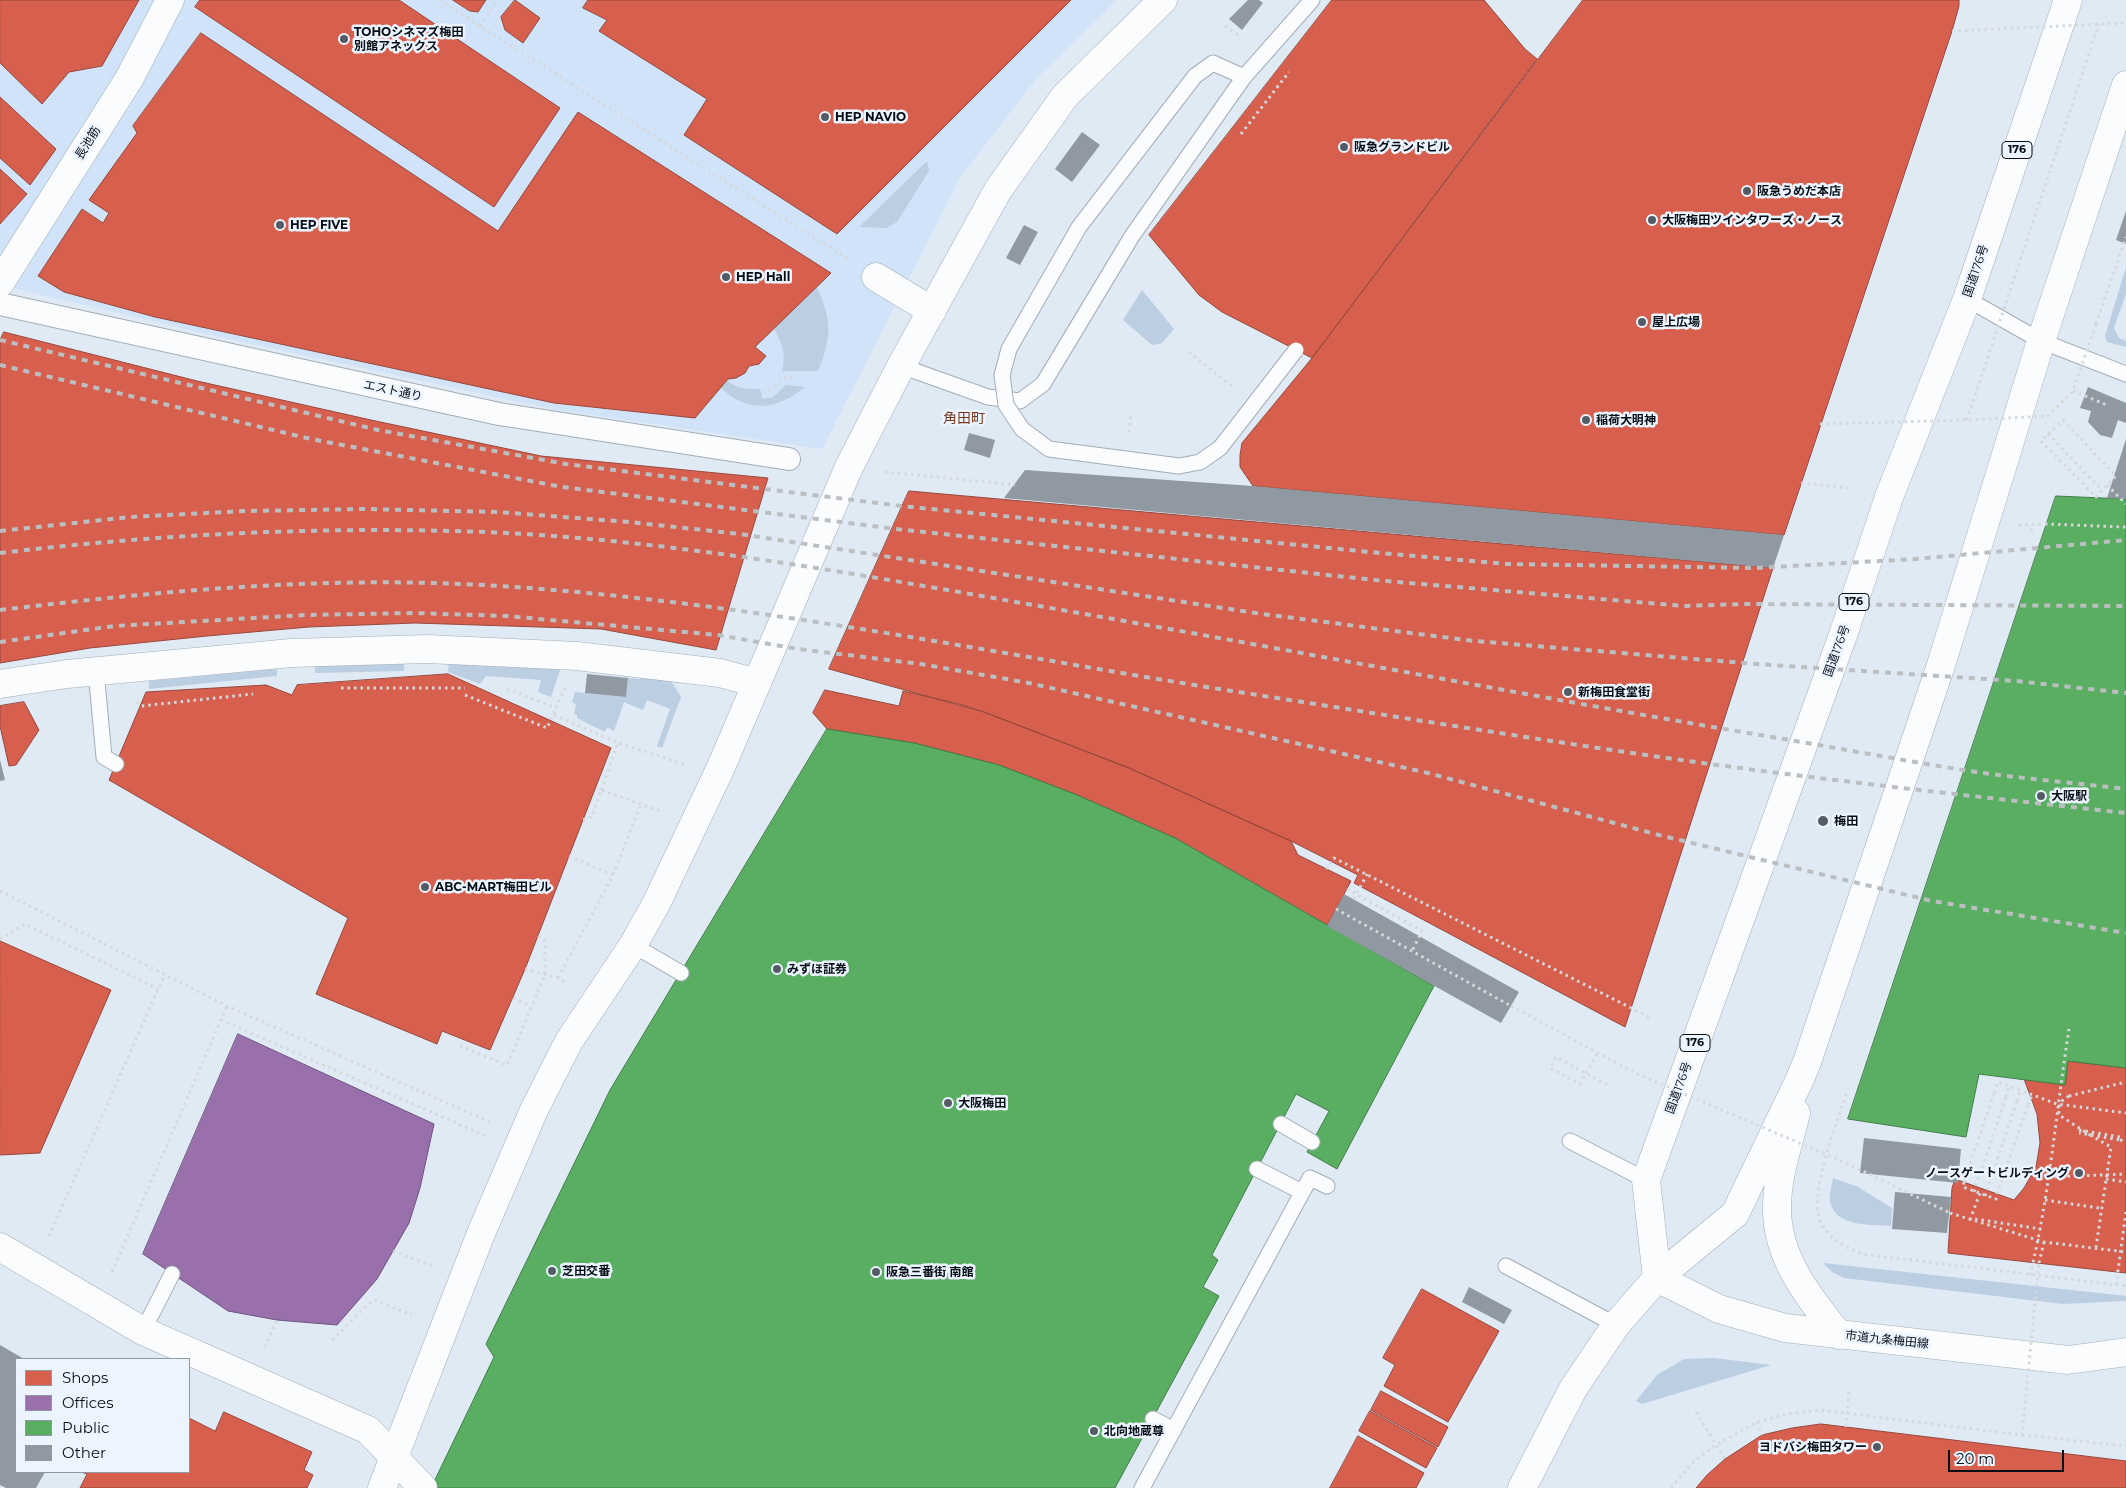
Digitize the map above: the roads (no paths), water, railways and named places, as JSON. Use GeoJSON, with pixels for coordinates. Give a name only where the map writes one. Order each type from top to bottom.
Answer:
{"type":"FeatureCollection","features":[{"type":"Feature","properties":{"kind":"main road","name":"長池筋"},"geometry":{"type":"LineString","coordinates":[[0,283],[129,78],[170,0]]}},
{"type":"Feature","properties":{"kind":"main road"},"geometry":{"type":"LineString","coordinates":[[382,1488],[482,1231],[534,1110],[569,1041],[632,946],[668,878],[757,683],[849,467],[901,366],[998,190],[1065,96],[1162,0]]}},
{"type":"Feature","properties":{"kind":"main road","name":"国道176号"},"geometry":{"type":"LineString","coordinates":[[1657,1278],[1646,1180],[1843,635],[1889,496],[1967,299],[2068,0]]}},
{"type":"Feature","properties":{"kind":"main road"},"geometry":{"type":"LineString","coordinates":[[1839,1334],[1810,1300],[1796,1278],[1780,1231],[1777,1207],[1780,1183],[1807,1062],[1941,665],[2042,342],[2126,85]]}},
{"type":"Feature","properties":{"kind":"main road"},"geometry":{"type":"LineString","coordinates":[[876,277],[932,311]]}},
{"type":"Feature","properties":{"kind":"main road"},"geometry":{"type":"LineString","coordinates":[[0,684],[96,671],[291,653],[427,648],[577,656],[720,673],[757,683]]}},
{"type":"Feature","properties":{"kind":"main road"},"geometry":{"type":"LineString","coordinates":[[1522,1488],[1574,1389],[1616,1325],[1657,1278],[1735,1214],[1807,1062]]}},
{"type":"Feature","properties":{"kind":"main road"},"geometry":{"type":"LineString","coordinates":[[0,1248],[143,1331],[368,1430],[423,1488]]}},
{"type":"Feature","properties":{"kind":"main road","name":"市道九条梅田線"},"geometry":{"type":"LineString","coordinates":[[1657,1278],[1719,1309],[1785,1328],[2068,1360],[2126,1352]]}},
{"type":"Feature","properties":{"kind":"street","name":"エスト通り"},"geometry":{"type":"LineString","coordinates":[[0,304],[499,414],[789,459]]}},
{"type":"Feature","properties":{"kind":"lane"},"geometry":{"type":"LineString","coordinates":[[901,366],[988,397],[1020,401],[1042,384],[1132,236],[1244,77],[1312,0]]}},
{"type":"Feature","properties":{"kind":"lane"},"geometry":{"type":"LineString","coordinates":[[1244,77],[1213,63],[1195,76],[1079,227],[1009,349],[1002,376],[1006,405],[1022,429],[1049,449],[1179,466],[1200,462],[1220,448],[1296,350]]}},
{"type":"Feature","properties":{"kind":"lane"},"geometry":{"type":"LineString","coordinates":[[1967,299],[2042,342],[2126,374]]}},
{"type":"Feature","properties":{"kind":"lane"},"geometry":{"type":"LineString","coordinates":[[96,671],[104,757],[116,764]]}},
{"type":"Feature","properties":{"kind":"lane"},"geometry":{"type":"LineString","coordinates":[[632,946],[681,973]]}},
{"type":"Feature","properties":{"kind":"lane"},"geometry":{"type":"LineString","coordinates":[[1280,1124],[1312,1142]]}},
{"type":"Feature","properties":{"kind":"lane"},"geometry":{"type":"LineString","coordinates":[[1570,1141],[1646,1180]]}},
{"type":"Feature","properties":{"kind":"lane"},"geometry":{"type":"LineString","coordinates":[[1257,1169],[1302,1192]]}},
{"type":"Feature","properties":{"kind":"lane"},"geometry":{"type":"LineString","coordinates":[[1142,1488],[1310,1178],[1327,1186]]}},
{"type":"Feature","properties":{"kind":"lane"},"geometry":{"type":"LineString","coordinates":[[1506,1266],[1616,1325]]}},
{"type":"Feature","properties":{"kind":"lane"},"geometry":{"type":"LineString","coordinates":[[143,1331],[172,1274]]}},
{"type":"Feature","properties":{"kind":"lane"},"geometry":{"type":"LineString","coordinates":[[1153,1419],[1174,1430]]}},
{"type":"Feature","properties":{"kind":"railway"},"geometry":{"type":"LineString","coordinates":[[0,340],[378,430],[566,464],[901,506],[1380,553],[1507,564],[1756,568],[1915,559],[2126,540]]}},
{"type":"Feature","properties":{"kind":"railway"},"geometry":{"type":"LineString","coordinates":[[0,365],[311,439],[562,487],[896,529],[1375,580],[1683,606],[1744,604],[2126,606]]}},
{"type":"Feature","properties":{"kind":"railway"},"geometry":{"type":"LineString","coordinates":[[0,531],[130,517],[245,511],[366,509],[498,512],[629,522],[740,534],[1262,614],[1474,641],[1756,664],[2016,681],[2126,693]]}},
{"type":"Feature","properties":{"kind":"railway"},"geometry":{"type":"LineString","coordinates":[[0,553],[181,536],[364,530],[485,532],[558,536],[630,543],[702,551],[919,585],[1603,708],[1976,772],[2126,789]]}},
{"type":"Feature","properties":{"kind":"railway"},"geometry":{"type":"LineString","coordinates":[[0,610],[181,591],[362,582],[483,585],[576,592],[761,614],[1219,689],[1688,761],[1852,782],[2126,813]]}},
{"type":"Feature","properties":{"kind":"railway"},"geometry":{"type":"LineString","coordinates":[[0,642],[114,626],[306,615],[414,613],[506,616],[718,635],[798,649],[921,664],[1029,683],[1428,773],[1659,835],[1932,901],[2126,933]]}},
{"type":"Feature","properties":{"kind":"place","name":"TOHOシネマズ梅田 別館アネックス"},"geometry":{"type":"Point","coordinates":[344,39]}},
{"type":"Feature","properties":{"kind":"place","name":"HEP NAVIO"},"geometry":{"type":"Point","coordinates":[825,117]}},
{"type":"Feature","properties":{"kind":"place","name":"阪急グランドビル"},"geometry":{"type":"Point","coordinates":[1344,147]}},
{"type":"Feature","properties":{"kind":"place","name":"阪急うめだ本店"},"geometry":{"type":"Point","coordinates":[1747,191]}},
{"type":"Feature","properties":{"kind":"place","name":"大阪梅田ツインタワーズ・ノース"},"geometry":{"type":"Point","coordinates":[1652,220]}},
{"type":"Feature","properties":{"kind":"place","name":"HEP FIVE"},"geometry":{"type":"Point","coordinates":[280,225]}},
{"type":"Feature","properties":{"kind":"place","name":"HEP Hall"},"geometry":{"type":"Point","coordinates":[726,277]}},
{"type":"Feature","properties":{"kind":"place","name":"屋上広場"},"geometry":{"type":"Point","coordinates":[1642,322]}},
{"type":"Feature","properties":{"kind":"place","name":"稲荷大明神"},"geometry":{"type":"Point","coordinates":[1586,420]}},
{"type":"Feature","properties":{"kind":"place","name":"新梅田食堂街"},"geometry":{"type":"Point","coordinates":[1568,692]}},
{"type":"Feature","properties":{"kind":"place","name":"大阪駅"},"geometry":{"type":"Point","coordinates":[2041,796]}},
{"type":"Feature","properties":{"kind":"place","name":"梅田"},"geometry":{"type":"Point","coordinates":[1823,821]}},
{"type":"Feature","properties":{"kind":"place","name":"ABC-MART梅田ビル"},"geometry":{"type":"Point","coordinates":[425,887]}},
{"type":"Feature","properties":{"kind":"place","name":"みずほ証券"},"geometry":{"type":"Point","coordinates":[777,969]}},
{"type":"Feature","properties":{"kind":"place","name":"大阪梅田"},"geometry":{"type":"Point","coordinates":[948,1103]}},
{"type":"Feature","properties":{"kind":"place","name":"ノースゲートビルディング"},"geometry":{"type":"Point","coordinates":[2079,1173]}},
{"type":"Feature","properties":{"kind":"place","name":"芝田交番"},"geometry":{"type":"Point","coordinates":[552,1271]}},
{"type":"Feature","properties":{"kind":"place","name":"阪急三番街 南館"},"geometry":{"type":"Point","coordinates":[876,1272]}},
{"type":"Feature","properties":{"kind":"place","name":"北向地蔵尊"},"geometry":{"type":"Point","coordinates":[1094,1431]}},
{"type":"Feature","properties":{"kind":"place","name":"ヨドバシ梅田タワー"},"geometry":{"type":"Point","coordinates":[1877,1447]}},
{"type":"Feature","properties":{"kind":"district","name":"角田町"},"geometry":{"type":"Point","coordinates":[964,419]}}]}
